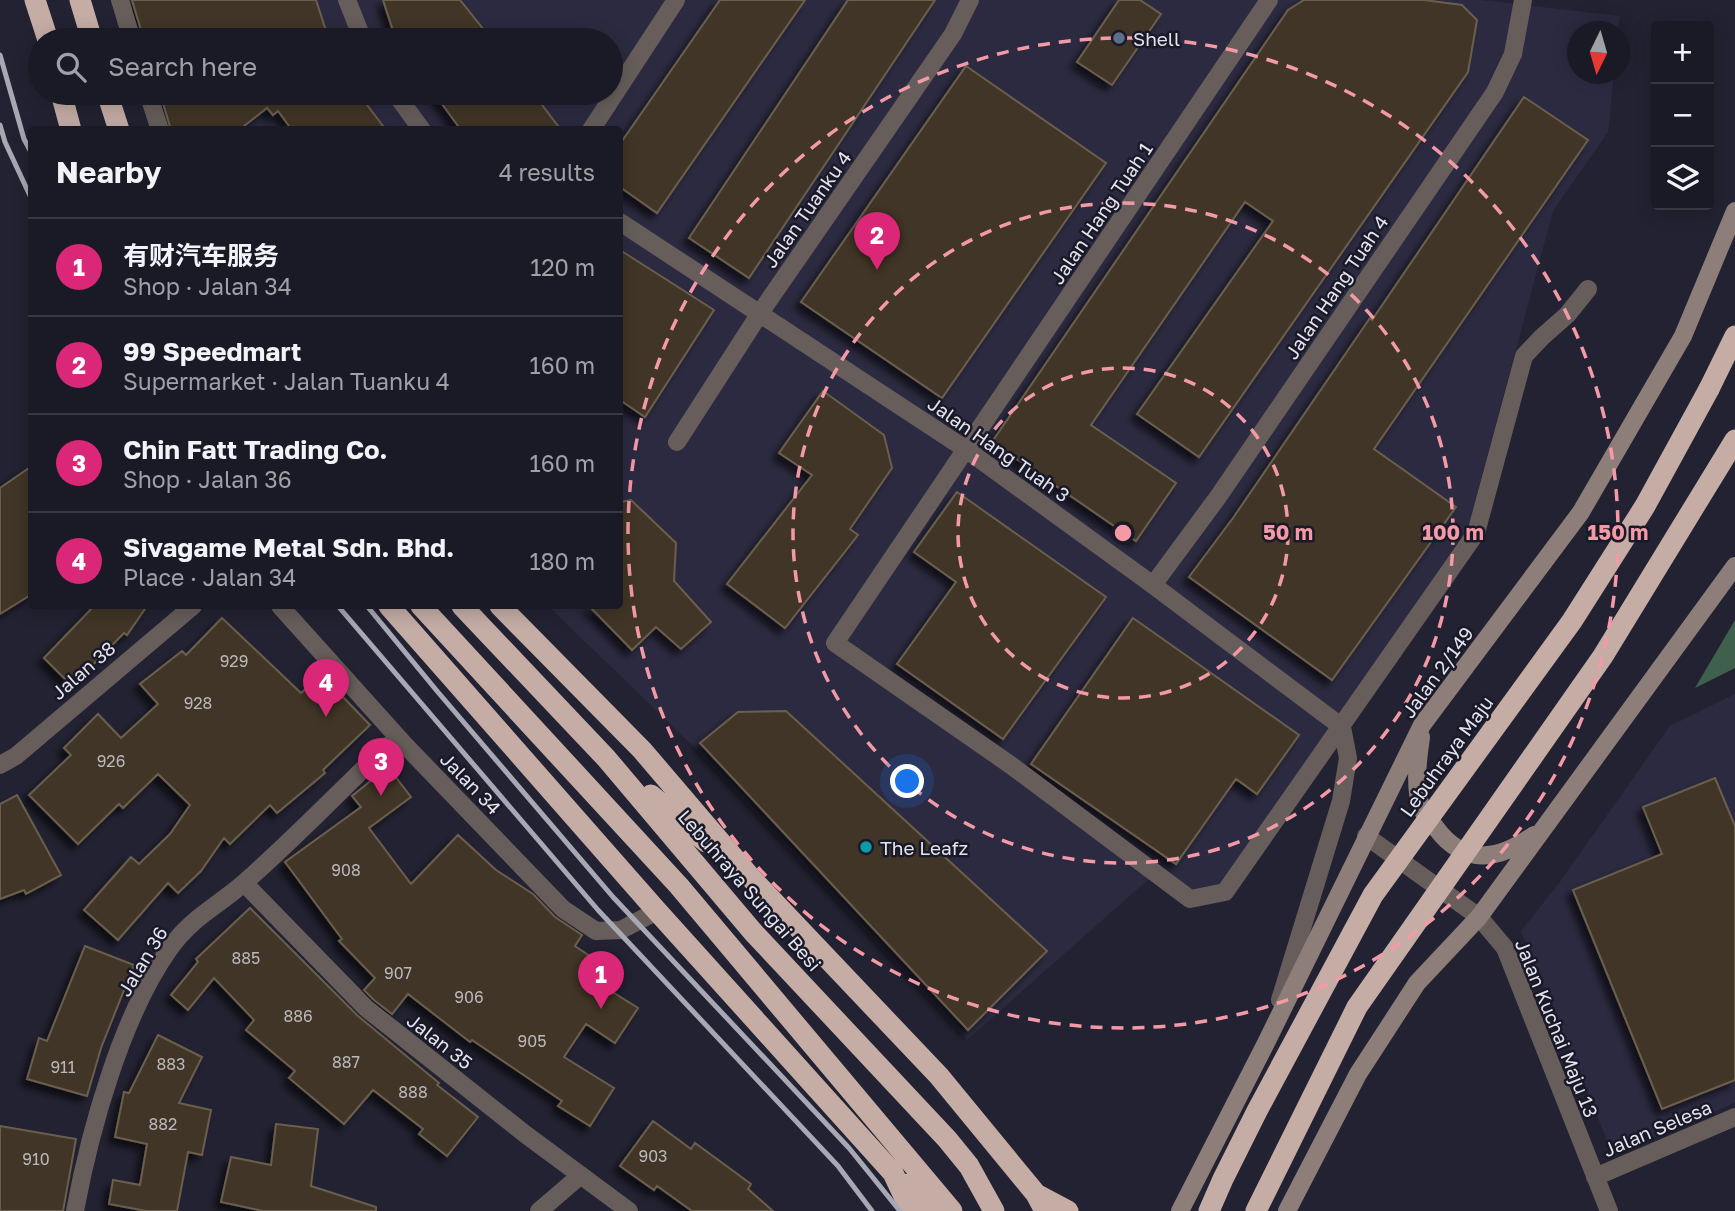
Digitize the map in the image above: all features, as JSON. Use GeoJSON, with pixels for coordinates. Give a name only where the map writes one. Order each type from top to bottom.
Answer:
{"type":"FeatureCollection","features":[{"type":"Feature","properties":{"kind":"highway"},"geometry":{"type":"LineString","coordinates":[[35,0],[44,28]]}},
{"type":"Feature","properties":{"kind":"highway"},"geometry":{"type":"LineString","coordinates":[[80,0],[88,28]]}},
{"type":"Feature","properties":{"kind":"highway"},"geometry":{"type":"LineString","coordinates":[[64,105],[70,126]]}},
{"type":"Feature","properties":{"kind":"highway"},"geometry":{"type":"LineString","coordinates":[[111,105],[118,126]]}},
{"type":"Feature","properties":{"kind":"highway","name":"Lebuhraya Maju"},"geometry":{"type":"LineString","coordinates":[[1209,1211],[1257,1111],[1373,895],[1572,621],[1645,506],[1735,336]]}},
{"type":"Feature","properties":{"kind":"highway"},"geometry":{"type":"LineString","coordinates":[[1256,1211],[1357,1007],[1603,656],[1735,440]]}},
{"type":"Feature","properties":{"kind":"highway"},"geometry":{"type":"LineString","coordinates":[[392,609],[657,911],[893,1173],[931,1211]]}},
{"type":"Feature","properties":{"kind":"highway"},"geometry":{"type":"LineString","coordinates":[[424,609],[679,886],[952,1211]]}},
{"type":"Feature","properties":{"kind":"highway","name":"Lebuhraya Sungai Besi"},"geometry":{"type":"LineString","coordinates":[[465,609],[606,758],[753,932],[947,1139],[976,1177],[994,1211]]}},
{"type":"Feature","properties":{"kind":"highway"},"geometry":{"type":"LineString","coordinates":[[503,609],[642,750],[753,880],[939,1076],[1040,1203],[1068,1211]]}},
{"type":"Feature","properties":{"kind":"highway"},"geometry":{"type":"LineString","coordinates":[[606,758],[753,880]]}},
{"type":"Feature","properties":{"kind":"highway"},"geometry":{"type":"LineString","coordinates":[[893,1173],[911,1211]]}},
{"type":"Feature","properties":{"kind":"main road","name":"Jalan 2/149"},"geometry":{"type":"LineString","coordinates":[[1180,1211],[1266,1043],[1422,724],[1581,512],[1683,336],[1735,211]]}},
{"type":"Feature","properties":{"kind":"main road"},"geometry":{"type":"LineString","coordinates":[[1287,1211],[1358,1074],[1417,983],[1479,917],[1735,566]]}},
{"type":"Feature","properties":{"kind":"main road"},"geometry":{"type":"LineString","coordinates":[[1422,724],[1417,776],[1421,808],[1442,836],[1470,856],[1489,856],[1516,849],[1548,825]]}},
{"type":"Feature","properties":{"kind":"street"},"geometry":{"type":"LineString","coordinates":[[120,0],[128,28]]}},
{"type":"Feature","properties":{"kind":"street"},"geometry":{"type":"LineString","coordinates":[[347,0],[358,28]]}},
{"type":"Feature","properties":{"kind":"street"},"geometry":{"type":"LineString","coordinates":[[623,81],[676,0]]}},
{"type":"Feature","properties":{"kind":"street","name":"Jalan Tuanku 4"},"geometry":{"type":"LineString","coordinates":[[677,442],[760,313],[953,34],[970,0]]}},
{"type":"Feature","properties":{"kind":"street","name":"Jalan Hang Tuah 1"},"geometry":{"type":"LineString","coordinates":[[1269,0],[835,643],[1013,766],[1191,899],[1225,892],[1342,727]]}},
{"type":"Feature","properties":{"kind":"street","name":"Jalan Hang Tuah 4"},"geometry":{"type":"LineString","coordinates":[[1153,585],[1217,497],[1495,92],[1513,54],[1523,0]]}},
{"type":"Feature","properties":{"kind":"street"},"geometry":{"type":"LineString","coordinates":[[152,105],[159,126]]}},
{"type":"Feature","properties":{"kind":"street"},"geometry":{"type":"LineString","coordinates":[[404,105],[419,126]]}},
{"type":"Feature","properties":{"kind":"street"},"geometry":{"type":"LineString","coordinates":[[594,126],[607,105]]}},
{"type":"Feature","properties":{"kind":"street","name":"Jalan Hang Tuah 3"},"geometry":{"type":"LineString","coordinates":[[623,224],[967,450],[1342,727]]}},
{"type":"Feature","properties":{"kind":"street"},"geometry":{"type":"LineString","coordinates":[[1266,1043],[1293,963],[1341,801],[1348,758],[1342,727],[1476,533],[1524,356],[1567,315],[1588,289]]}},
{"type":"Feature","properties":{"kind":"street","name":"Jalan 38"},"geometry":{"type":"LineString","coordinates":[[0,765],[16,756],[189,609]]}},
{"type":"Feature","properties":{"kind":"street","name":"Jalan 34"},"geometry":{"type":"LineString","coordinates":[[283,609],[404,744],[563,909],[596,931],[621,930],[657,911]]}},
{"type":"Feature","properties":{"kind":"street","name":"Jalan 36"},"geometry":{"type":"LineString","coordinates":[[75,1211],[84,1165],[126,1032],[170,947],[198,916],[244,883],[387,746],[404,744]]}},
{"type":"Feature","properties":{"kind":"street","name":"Jalan Kuchai Maju 13"},"geometry":{"type":"LineString","coordinates":[[1366,836],[1479,917],[1505,948],[1609,1211]]}},
{"type":"Feature","properties":{"kind":"street","name":"Jalan 35"},"geometry":{"type":"LineString","coordinates":[[244,883],[366,1008],[525,1134],[629,1211]]}},
{"type":"Feature","properties":{"kind":"street","name":"Jalan Selesa"},"geometry":{"type":"LineString","coordinates":[[1595,1177],[1735,1117]]}},
{"type":"Feature","properties":{"kind":"street"},"geometry":{"type":"LineString","coordinates":[[539,1211],[581,1175]]}},
{"type":"Feature","properties":{"kind":"shaded area"},"geometry":{"type":"Polygon","coordinates":[[[127,0],[1481,0],[1620,16],[1619,21],[1567,21],[1567,84],[1613,84],[1608,132],[1553,211],[1468,528],[1222,884],[1191,889],[1160,869],[967,1040],[689,742],[551,609],[623,609],[623,126],[167,126],[160,105],[623,105],[623,28],[135,28],[127,0]]]}},
{"type":"Feature","properties":{"kind":"shaded area"},"geometry":{"type":"Polygon","coordinates":[[[1735,694],[1735,1103],[1613,1155],[1521,931],[1559,883],[1670,726],[1735,694]]]}},
{"type":"Feature","properties":{"kind":"green space"},"geometry":{"type":"Polygon","coordinates":[[[1735,620],[1735,668],[1695,688],[1735,620]]]}},
{"type":"Feature","properties":{"kind":"building"},"geometry":{"type":"Polygon","coordinates":[[[132,0],[316,0],[325,28],[140,28],[132,0]]]}},
{"type":"Feature","properties":{"kind":"building"},"geometry":{"type":"Polygon","coordinates":[[[383,0],[460,0],[482,28],[392,28],[383,0]]]}},
{"type":"Feature","properties":{"kind":"building"},"geometry":{"type":"Polygon","coordinates":[[[720,0],[805,0],[657,213],[623,189],[623,140],[720,0]]]}},
{"type":"Feature","properties":{"kind":"building"},"geometry":{"type":"Polygon","coordinates":[[[848,0],[935,0],[749,278],[689,238],[848,0]]]}},
{"type":"Feature","properties":{"kind":"building","name":"Shell"},"geometry":{"type":"Polygon","coordinates":[[[1119,0],[1140,0],[1161,14],[1112,85],[1077,62],[1119,0]]]}},
{"type":"Feature","properties":{"kind":"building"},"geometry":{"type":"Polygon","coordinates":[[[1304,0],[1424,0],[1462,5],[1477,20],[1468,72],[1199,457],[1137,414],[1273,221],[1245,202],[1091,425],[1176,483],[1136,541],[992,442],[1288,10],[1304,0]]]}},
{"type":"Feature","properties":{"kind":"building"},"geometry":{"type":"Polygon","coordinates":[[[966,66],[1106,163],[942,398],[801,302],[966,66]]]}},
{"type":"Feature","properties":{"kind":"building"},"geometry":{"type":"Polygon","coordinates":[[[1524,97],[1588,140],[1374,449],[1456,507],[1332,680],[1189,577],[1233,518],[1370,318],[1372,320],[1524,97]]]}},
{"type":"Feature","properties":{"kind":"building"},"geometry":{"type":"Polygon","coordinates":[[[164,105],[367,105],[383,126],[289,126],[278,111],[273,115],[267,108],[244,126],[170,126],[164,105]]]}},
{"type":"Feature","properties":{"kind":"building"},"geometry":{"type":"Polygon","coordinates":[[[443,105],[542,105],[558,126],[458,126],[443,105]]]}},
{"type":"Feature","properties":{"kind":"building"},"geometry":{"type":"Polygon","coordinates":[[[623,252],[714,310],[645,417],[623,402],[623,252]]]}},
{"type":"Feature","properties":{"kind":"building"},"geometry":{"type":"Polygon","coordinates":[[[823,391],[884,435],[892,468],[850,529],[858,535],[785,628],[727,584],[812,475],[779,453],[823,391]]]}},
{"type":"Feature","properties":{"kind":"building"},"geometry":{"type":"Polygon","coordinates":[[[28,469],[28,596],[0,614],[0,488],[28,469]]]}},
{"type":"Feature","properties":{"kind":"building"},"geometry":{"type":"Polygon","coordinates":[[[957,492],[1106,597],[1003,739],[897,664],[956,582],[914,552],[957,492]]]}},
{"type":"Feature","properties":{"kind":"building"},"geometry":{"type":"Polygon","coordinates":[[[631,500],[676,543],[674,581],[711,622],[681,649],[656,627],[632,650],[592,609],[623,609],[623,501],[631,500]]]}},
{"type":"Feature","properties":{"kind":"building"},"geometry":{"type":"Polygon","coordinates":[[[91,609],[145,609],[127,635],[124,633],[72,686],[44,658],[91,609]]]}},
{"type":"Feature","properties":{"kind":"building"},"geometry":{"type":"Polygon","coordinates":[[[222,618],[301,693],[321,674],[370,725],[323,770],[325,773],[277,813],[270,805],[230,844],[224,838],[201,871],[178,893],[168,883],[118,940],[84,910],[131,857],[139,864],[170,834],[190,805],[158,774],[123,808],[119,804],[78,844],[29,795],[71,755],[64,748],[98,714],[121,738],[158,704],[140,684],[182,651],[186,655],[222,618]]]}},
{"type":"Feature","properties":{"kind":"building"},"geometry":{"type":"Polygon","coordinates":[[[1133,618],[1299,735],[1257,794],[1236,779],[1176,864],[1031,764],[1133,618]]]}},
{"type":"Feature","properties":{"kind":"building","name":"The Leafz"},"geometry":{"type":"Polygon","coordinates":[[[786,711],[1047,951],[968,1030],[700,743],[738,712],[786,711]]]}},
{"type":"Feature","properties":{"kind":"building"},"geometry":{"type":"Polygon","coordinates":[[[388,767],[411,797],[369,828],[411,884],[458,835],[496,870],[533,894],[555,917],[582,935],[575,946],[594,959],[584,974],[638,1008],[615,1043],[586,1024],[564,1057],[614,1088],[590,1126],[558,1106],[562,1101],[472,1040],[470,1042],[408,994],[392,1014],[374,1000],[364,990],[375,978],[339,941],[342,939],[285,862],[361,807],[352,796],[388,767]]]}},
{"type":"Feature","properties":{"kind":"building"},"geometry":{"type":"Polygon","coordinates":[[[1715,778],[1735,826],[1735,1080],[1662,1109],[1573,890],[1662,854],[1643,807],[1715,778]]]}},
{"type":"Feature","properties":{"kind":"building"},"geometry":{"type":"Polygon","coordinates":[[[17,795],[61,875],[26,894],[24,890],[0,899],[0,804],[17,795]]]}},
{"type":"Feature","properties":{"kind":"building"},"geometry":{"type":"Polygon","coordinates":[[[250,908],[358,1016],[478,1117],[447,1156],[419,1134],[423,1129],[373,1090],[344,1124],[289,1078],[295,1071],[246,1030],[254,1020],[214,978],[188,1010],[171,995],[198,962],[196,959],[250,908]]]}},
{"type":"Feature","properties":{"kind":"building"},"geometry":{"type":"Polygon","coordinates":[[[85,946],[134,965],[101,1048],[87,1096],[27,1079],[39,1038],[47,1041],[85,946]]]}},
{"type":"Feature","properties":{"kind":"building"},"geometry":{"type":"Polygon","coordinates":[[[158,1035],[202,1057],[179,1103],[211,1110],[202,1155],[188,1152],[177,1211],[146,1211],[109,1204],[113,1180],[140,1185],[147,1144],[115,1137],[124,1092],[129,1093],[158,1035]]]}},
{"type":"Feature","properties":{"kind":"building"},"geometry":{"type":"Polygon","coordinates":[[[653,1121],[691,1149],[695,1143],[751,1184],[748,1189],[773,1211],[692,1211],[657,1186],[654,1190],[620,1166],[653,1121]]]}},
{"type":"Feature","properties":{"kind":"building"},"geometry":{"type":"Polygon","coordinates":[[[276,1124],[318,1129],[311,1186],[376,1207],[376,1211],[263,1211],[221,1202],[231,1157],[271,1165],[276,1124]]]}},
{"type":"Feature","properties":{"kind":"building"},"geometry":{"type":"Polygon","coordinates":[[[0,1126],[76,1139],[63,1211],[0,1211],[0,1126]]]}},
{"type":"Feature","properties":{"kind":"railway"},"geometry":{"type":"LineString","coordinates":[[0,55],[28,146]]}},
{"type":"Feature","properties":{"kind":"railway"},"geometry":{"type":"LineString","coordinates":[[0,125],[28,191]]}},
{"type":"Feature","properties":{"kind":"railway"},"geometry":{"type":"LineString","coordinates":[[341,609],[598,910],[838,1166],[872,1211]]}},
{"type":"Feature","properties":{"kind":"railway"},"geometry":{"type":"LineString","coordinates":[[369,609],[613,897],[849,1148],[900,1211]]}},
{"type":"Feature","properties":{"kind":"place","name":"Shell"},"geometry":{"type":"Point","coordinates":[1119,38]}},
{"type":"Feature","properties":{"kind":"place","name":"99 Speedmart"},"geometry":{"type":"Point","coordinates":[877,270]}},
{"type":"Feature","properties":{"kind":"place","name":"Sivagame Metal Sdn. Bhd."},"geometry":{"type":"Point","coordinates":[326,717]}},
{"type":"Feature","properties":{"kind":"place","name":"Chin Fatt Trading Co."},"geometry":{"type":"Point","coordinates":[381,796]}},
{"type":"Feature","properties":{"kind":"place","name":"The Leafz"},"geometry":{"type":"Point","coordinates":[866,847]}},
{"type":"Feature","properties":{"kind":"place","name":"有财汽车服务"},"geometry":{"type":"Point","coordinates":[601,1009]}}]}
